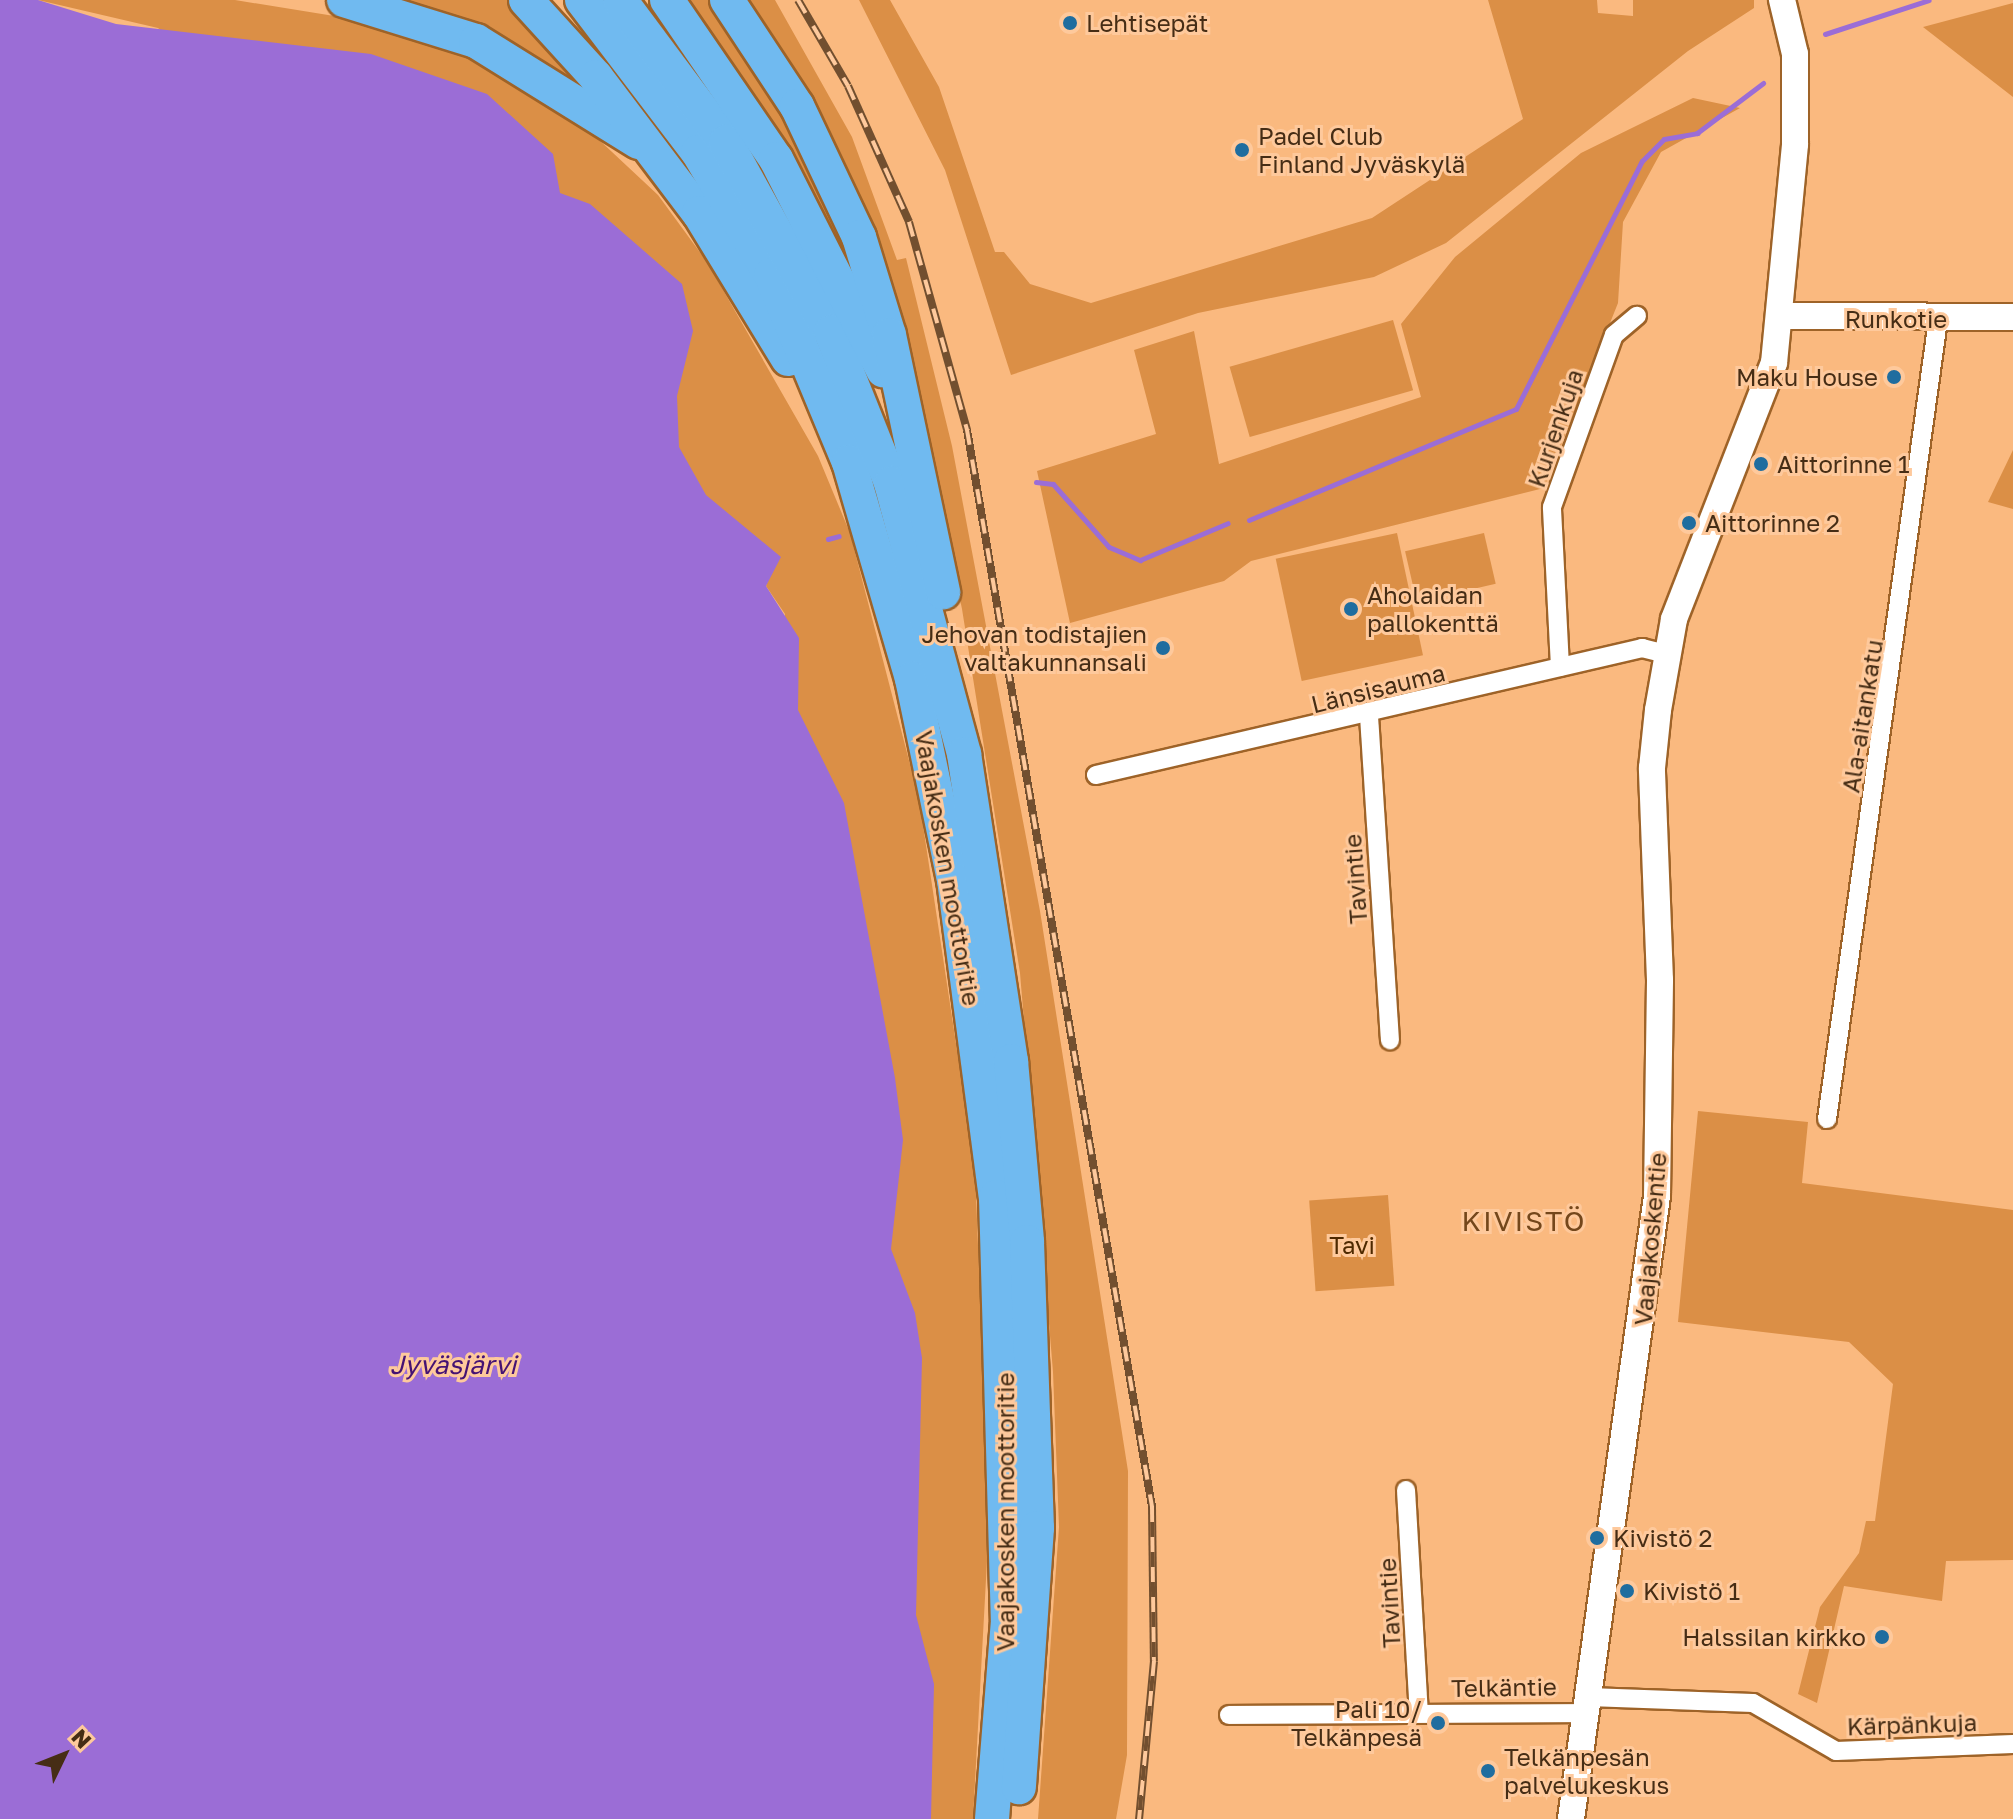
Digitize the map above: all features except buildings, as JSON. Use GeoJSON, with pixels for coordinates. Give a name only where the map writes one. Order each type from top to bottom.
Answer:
{"type":"FeatureCollection","features":[{"type":"Feature","properties":{"kind":"highway"},"geometry":{"type":"LineString","coordinates":[[344,0],[476,41],[649,147]]}},
{"type":"Feature","properties":{"kind":"highway"},"geometry":{"type":"LineString","coordinates":[[526,0],[649,147],[750,290],[849,462]]}},
{"type":"Feature","properties":{"kind":"highway","name":"Vaajakosken moottoritie"},"geometry":{"type":"LineString","coordinates":[[582,0],[659,97],[751,237],[849,462],[912,679],[945,833],[991,1145],[1005,1335],[1008,1527],[992,1819]]}},
{"type":"Feature","properties":{"kind":"highway","name":"Vaajakosken moottoritie"},"geometry":{"type":"LineString","coordinates":[[620,0],[726,142],[831,332],[891,483],[964,754],[1011,1061],[1027,1258],[1037,1528],[1015,1819]]}},
{"type":"Feature","properties":{"kind":"highway"},"geometry":{"type":"LineString","coordinates":[[667,0],[776,159],[898,399]]}},
{"type":"Feature","properties":{"kind":"highway"},"geometry":{"type":"LineString","coordinates":[[727,0],[797,106],[859,237],[889,335],[898,399],[936,550],[964,754]]}},
{"type":"Feature","properties":{"kind":"main road","name":"Vaajakoskentie"},"geometry":{"type":"LineString","coordinates":[[1571,1819],[1657,1196],[1660,980],[1652,768],[1670,655],[1688,623],[1692,585],[1753,409],[1759,358],[1780,316],[1794,182],[1791,85],[1795,54],[1783,8]]}},
{"type":"Feature","properties":{"kind":"main road","name":"Runkotie"},"geometry":{"type":"LineString","coordinates":[[1780,316],[1938,320],[2013,317]]}},
{"type":"Feature","properties":{"kind":"street","name":"Kurjenkuja"},"geometry":{"type":"LineString","coordinates":[[1560,667],[1552,507],[1614,335],[1637,316]]}},
{"type":"Feature","properties":{"kind":"street","name":"Ala-aitankatu"},"geometry":{"type":"LineString","coordinates":[[1827,1119],[1938,320]]}},
{"type":"Feature","properties":{"kind":"street","name":"Länsisauma"},"geometry":{"type":"LineString","coordinates":[[1096,775],[1369,716],[1642,648],[1670,655]]}},
{"type":"Feature","properties":{"kind":"street","name":"Tavintie"},"geometry":{"type":"LineString","coordinates":[[1369,716],[1390,1040]]}},
{"type":"Feature","properties":{"kind":"street","name":"Tavintie"},"geometry":{"type":"LineString","coordinates":[[1406,1490],[1419,1713]]}},
{"type":"Feature","properties":{"kind":"street","name":"Kärpänkuja"},"geometry":{"type":"LineString","coordinates":[[1588,1705],[1753,1703],[1836,1751],[2013,1744]]}},
{"type":"Feature","properties":{"kind":"street","name":"Telkäntie"},"geometry":{"type":"LineString","coordinates":[[1229,1715],[1419,1713],[1588,1705]]}},
{"type":"Feature","properties":{"kind":"green space"},"geometry":{"type":"Polygon","coordinates":[[[38,0],[235,0],[365,21],[472,55],[581,123],[658,195],[707,262],[818,456],[850,533],[919,799],[975,1169],[989,1524],[973,1819],[615,1819],[785,614],[766,586],[771,571],[158,28],[38,0]]]}},
{"type":"Feature","properties":{"kind":"green space"},"geometry":{"type":"Polygon","coordinates":[[[379,0],[515,0],[616,117],[379,0]]]}},
{"type":"Feature","properties":{"kind":"green space"},"geometry":{"type":"Polygon","coordinates":[[[677,0],[716,0],[788,106],[880,330],[677,0]]]}},
{"type":"Feature","properties":{"kind":"green space"},"geometry":{"type":"Polygon","coordinates":[[[746,0],[775,0],[852,137],[897,260],[906,258],[952,446],[1040,911],[1128,1471],[1127,1755],[1116,1819],[1038,1819],[1059,1527],[1053,1372],[1020,973],[962,609],[926,436],[812,98],[746,0]]]}},
{"type":"Feature","properties":{"kind":"green space"},"geometry":{"type":"Polygon","coordinates":[[[859,0],[890,0],[939,87],[995,252],[1004,252],[1030,284],[1091,303],[1372,218],[1523,119],[1488,0],[1597,0],[1598,13],[1633,16],[1633,0],[1754,0],[1754,8],[1688,51],[1446,243],[1374,277],[1198,313],[1011,375],[945,170],[859,0]]]}},
{"type":"Feature","properties":{"kind":"green space"},"geometry":{"type":"Polygon","coordinates":[[[2013,3],[2013,97],[1923,27],[2013,3]]]}},
{"type":"Feature","properties":{"kind":"green space"},"geometry":{"type":"Polygon","coordinates":[[[1693,98],[1740,108],[1661,152],[1623,222],[1618,303],[1544,488],[1251,561],[1224,581],[1070,623],[1037,471],[1156,434],[1134,350],[1194,331],[1219,464],[1421,397],[1401,324],[1455,257],[1581,153],[1693,98]]]}},
{"type":"Feature","properties":{"kind":"green space"},"geometry":{"type":"Polygon","coordinates":[[[1393,320],[1413,390],[1250,437],[1230,367],[1393,320]]]}},
{"type":"Feature","properties":{"kind":"green space"},"geometry":{"type":"Polygon","coordinates":[[[2013,450],[2013,509],[1988,502],[2013,450]]]}},
{"type":"Feature","properties":{"kind":"green space","name":"Aholaidan pallokenttä"},"geometry":{"type":"Polygon","coordinates":[[[1397,533],[1423,655],[1302,681],[1276,559],[1397,533]]]}},
{"type":"Feature","properties":{"kind":"green space"},"geometry":{"type":"Polygon","coordinates":[[[1484,533],[1496,584],[1417,602],[1405,551],[1484,533]]]}},
{"type":"Feature","properties":{"kind":"green space"},"geometry":{"type":"Polygon","coordinates":[[[1698,1111],[1808,1122],[1802,1183],[2013,1210],[2013,1560],[1946,1561],[1942,1601],[1844,1586],[1817,1703],[1798,1694],[1820,1607],[1859,1553],[1866,1521],[1875,1521],[1893,1384],[1849,1342],[1678,1322],[1698,1111]]]}},
{"type":"Feature","properties":{"kind":"green space","name":"Tavi"},"geometry":{"type":"Polygon","coordinates":[[[1388,1195],[1394,1286],[1316,1291],[1309,1201],[1388,1195]]]}},
{"type":"Feature","properties":{"kind":"water","name":"Jyväsjärvi"},"geometry":{"type":"Polygon","coordinates":[[[0,0],[38,0],[116,24],[371,54],[487,94],[553,154],[560,193],[590,204],[682,284],[693,331],[677,396],[679,447],[706,495],[781,557],[766,586],[799,638],[798,710],[844,803],[895,1078],[903,1140],[891,1249],[915,1313],[922,1358],[916,1615],[934,1684],[931,1819],[0,1819],[0,0]]]}},
{"type":"Feature","properties":{"kind":"waterway"},"geometry":{"type":"LineString","coordinates":[[1825,34],[1929,0]]}},
{"type":"Feature","properties":{"kind":"waterway"},"geometry":{"type":"LineString","coordinates":[[1249,520],[1516,409],[1642,161],[1664,139],[1697,133],[1763,83]]}},
{"type":"Feature","properties":{"kind":"waterway"},"geometry":{"type":"LineString","coordinates":[[1036,482],[1053,484],[1109,547],[1140,560],[1228,523]]}},
{"type":"Feature","properties":{"kind":"waterway"},"geometry":{"type":"LineString","coordinates":[[828,539],[839,536]]}},
{"type":"Feature","properties":{"kind":"railway"},"geometry":{"type":"LineString","coordinates":[[798,0],[848,86],[909,222],[967,430],[1152,1507],[1154,1661],[1139,1819]]}},
{"type":"Feature","properties":{"kind":"place","name":"Lehtisepät"},"geometry":{"type":"Point","coordinates":[1070,23]}},
{"type":"Feature","properties":{"kind":"place","name":"Padel Club Finland Jyväskylä"},"geometry":{"type":"Point","coordinates":[1242,150]}},
{"type":"Feature","properties":{"kind":"place","name":"Maku House"},"geometry":{"type":"Point","coordinates":[1894,377]}},
{"type":"Feature","properties":{"kind":"place","name":"Aittorinne 1"},"geometry":{"type":"Point","coordinates":[1761,464]}},
{"type":"Feature","properties":{"kind":"place","name":"Aittorinne 2"},"geometry":{"type":"Point","coordinates":[1689,523]}},
{"type":"Feature","properties":{"kind":"place","name":"Aholaidan pallokenttä"},"geometry":{"type":"Point","coordinates":[1351,609]}},
{"type":"Feature","properties":{"kind":"place","name":"Jehovan todistajien valtakunnansali"},"geometry":{"type":"Point","coordinates":[1163,648]}},
{"type":"Feature","properties":{"kind":"place","name":"Kivistö 2"},"geometry":{"type":"Point","coordinates":[1597,1538]}},
{"type":"Feature","properties":{"kind":"place","name":"Kivistö 1"},"geometry":{"type":"Point","coordinates":[1627,1591]}},
{"type":"Feature","properties":{"kind":"place","name":"Halssilan kirkko"},"geometry":{"type":"Point","coordinates":[1882,1637]}},
{"type":"Feature","properties":{"kind":"place","name":"Pali 10/ Telkänpesä"},"geometry":{"type":"Point","coordinates":[1438,1723]}},
{"type":"Feature","properties":{"kind":"place","name":"Telkänpesän palvelukeskus"},"geometry":{"type":"Point","coordinates":[1488,1771]}},
{"type":"Feature","properties":{"kind":"district","name":"KIVISTÖ"},"geometry":{"type":"Point","coordinates":[1524,1221]}}]}
